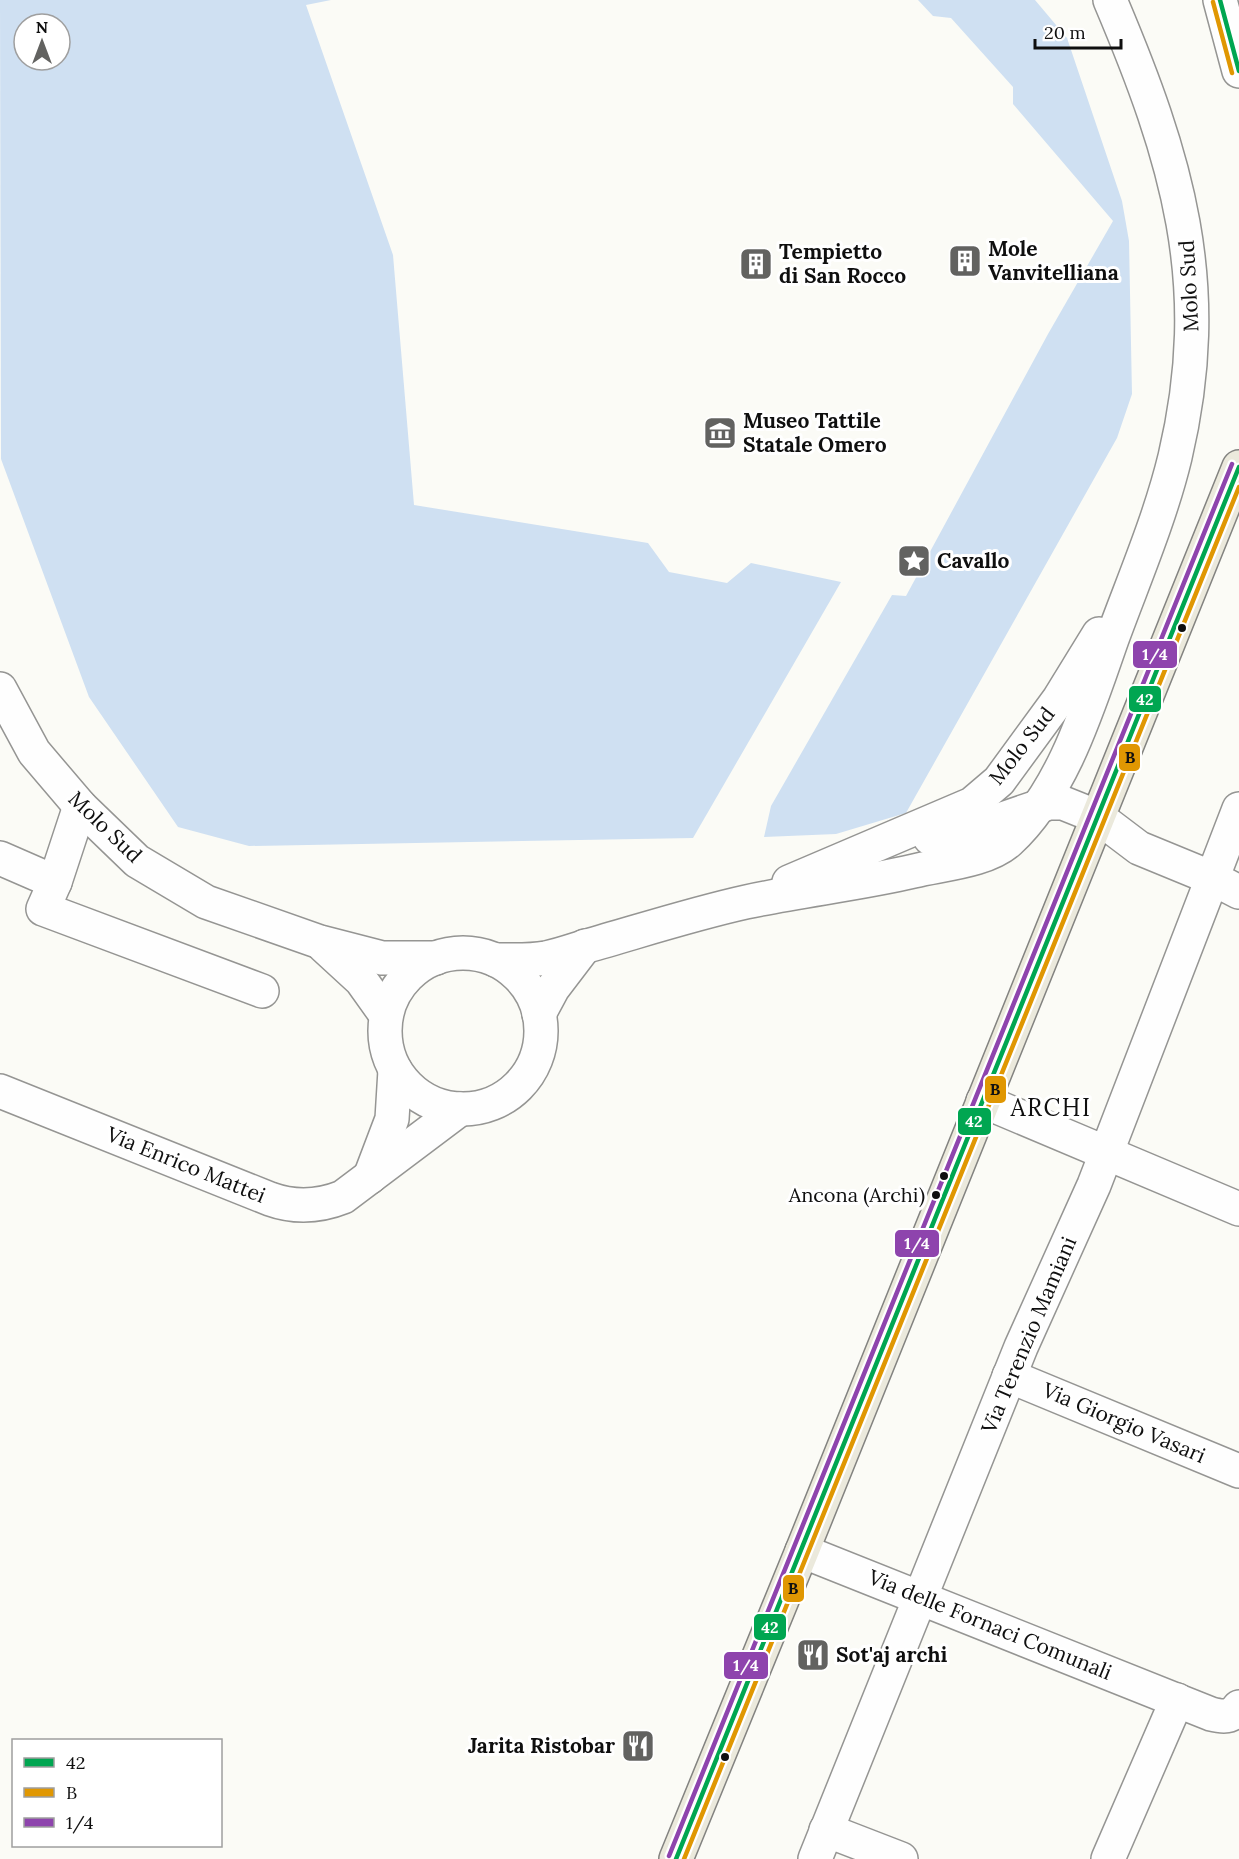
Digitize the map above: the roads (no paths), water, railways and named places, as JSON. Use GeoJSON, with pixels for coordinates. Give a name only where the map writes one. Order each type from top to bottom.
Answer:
{"type":"FeatureCollection","features":[{"type":"Feature","properties":{"kind":"main road"},"geometry":{"type":"LineString","coordinates":[[676,1859],[1237,474]]}},
{"type":"Feature","properties":{"kind":"street","name":"Molo Sud"},"geometry":{"type":"LineString","coordinates":[[496,960],[543,959],[746,902],[898,874],[982,855],[997,849],[1009,840],[1038,806],[1055,781],[1085,713],[1168,480],[1182,423],[1192,347],[1192,284],[1184,220],[1175,179],[1148,96],[1110,0]]}},
{"type":"Feature","properties":{"kind":"street"},"geometry":{"type":"LineString","coordinates":[[1220,0],[1239,71]]}},
{"type":"Feature","properties":{"kind":"street","name":"Molo Sud"},"geometry":{"type":"LineString","coordinates":[[746,902],[972,804],[999,781],[1059,699],[1134,577]]}},
{"type":"Feature","properties":{"kind":"street","name":"Molo Sud"},"geometry":{"type":"LineString","coordinates":[[0,689],[34,752],[80,806],[137,861],[206,902],[320,942],[382,958],[436,958]]}},
{"type":"Feature","properties":{"kind":"street","name":"Molo Sud"},"geometry":{"type":"LineString","coordinates":[[855,853],[979,827],[1049,803],[1063,803],[1098,817]]}},
{"type":"Feature","properties":{"kind":"street"},"geometry":{"type":"LineString","coordinates":[[80,806],[55,882],[43,909],[262,992]]}},
{"type":"Feature","properties":{"kind":"street","name":"Via Terenzio Mamiani"},"geometry":{"type":"LineString","coordinates":[[820,1845],[1009,1376],[1225,885],[1239,809]]}},
{"type":"Feature","properties":{"kind":"street"},"geometry":{"type":"LineString","coordinates":[[1098,817],[1139,848],[1225,885]]}},
{"type":"Feature","properties":{"kind":"street"},"geometry":{"type":"LineString","coordinates":[[0,858],[55,882]]}},
{"type":"Feature","properties":{"kind":"street","name":"Molo Sud"},"geometry":{"type":"LineString","coordinates":[[320,942],[361,980],[386,1015]]}},
{"type":"Feature","properties":{"kind":"street","name":"Molo Sud"},"geometry":{"type":"LineString","coordinates":[[539,1014],[553,988],[585,946]]}},
{"type":"Feature","properties":{"kind":"street","name":"Molo Sud"},"geometry":{"type":"LineString","coordinates":[[456,953],[477,954],[496,960],[516,973],[530,992],[539,1014],[541,1037],[535,1060],[523,1080],[505,1096],[484,1106],[460,1109],[434,1104],[412,1090],[395,1070],[386,1044],[386,1015],[395,990],[413,970],[436,958],[456,953]]}},
{"type":"Feature","properties":{"kind":"street"},"geometry":{"type":"LineString","coordinates":[[370,1177],[392,1119],[395,1070]]}},
{"type":"Feature","properties":{"kind":"street","name":"Via Enrico Mattei"},"geometry":{"type":"LineString","coordinates":[[0,1092],[281,1203],[315,1205],[329,1203],[343,1197],[460,1109]]}},
{"type":"Feature","properties":{"kind":"street"},"geometry":{"type":"LineString","coordinates":[[983,1101],[1239,1209]]}},
{"type":"Feature","properties":{"kind":"street","name":"Via Giorgio Vasari"},"geometry":{"type":"LineString","coordinates":[[1009,1376],[1239,1471]]}},
{"type":"Feature","properties":{"kind":"street","name":"Via delle Fornaci Comunali"},"geometry":{"type":"LineString","coordinates":[[802,1551],[1220,1717],[1234,1713],[1239,1707]]}},
{"type":"Feature","properties":{"kind":"street"},"geometry":{"type":"LineString","coordinates":[[1108,1859],[1177,1700]]}},
{"type":"Feature","properties":{"kind":"street"},"geometry":{"type":"LineString","coordinates":[[820,1845],[901,1859]]}},
{"type":"Feature","properties":{"kind":"water"},"geometry":{"type":"Polygon","coordinates":[[[0,0],[331,0],[306,5],[393,255],[414,505],[648,543],[669,572],[727,583],[751,563],[841,582],[693,838],[249,846],[178,827],[89,697],[1,459],[0,0]]]}},
{"type":"Feature","properties":{"kind":"water"},"geometry":{"type":"Polygon","coordinates":[[[918,0],[1035,0],[1067,38],[1122,201],[1129,241],[1132,394],[1117,438],[906,813],[836,834],[764,837],[771,806],[892,595],[906,596],[1048,334],[1113,221],[1013,104],[1013,87],[951,18],[933,16],[918,0]]]}},
{"type":"Feature","properties":{"kind":"place","name":"Mole Vanvitelliana"},"geometry":{"type":"Point","coordinates":[965,261]}},
{"type":"Feature","properties":{"kind":"place","name":"Tempietto di San Rocco"},"geometry":{"type":"Point","coordinates":[756,264]}},
{"type":"Feature","properties":{"kind":"place","name":"Museo Tattile Statale Omero"},"geometry":{"type":"Point","coordinates":[720,433]}},
{"type":"Feature","properties":{"kind":"place","name":"Cavallo"},"geometry":{"type":"Point","coordinates":[914,561]}},
{"type":"Feature","properties":{"kind":"place","name":"Ancona (Archi)"},"geometry":{"type":"Point","coordinates":[936,1195]}},
{"type":"Feature","properties":{"kind":"place","name":"Sot'aj archi"},"geometry":{"type":"Point","coordinates":[813,1655]}},
{"type":"Feature","properties":{"kind":"place","name":"Jarita Ristobar"},"geometry":{"type":"Point","coordinates":[638,1746]}},
{"type":"Feature","properties":{"kind":"district","name":"ARCHI"},"geometry":{"type":"Point","coordinates":[1051,1108]}}]}
